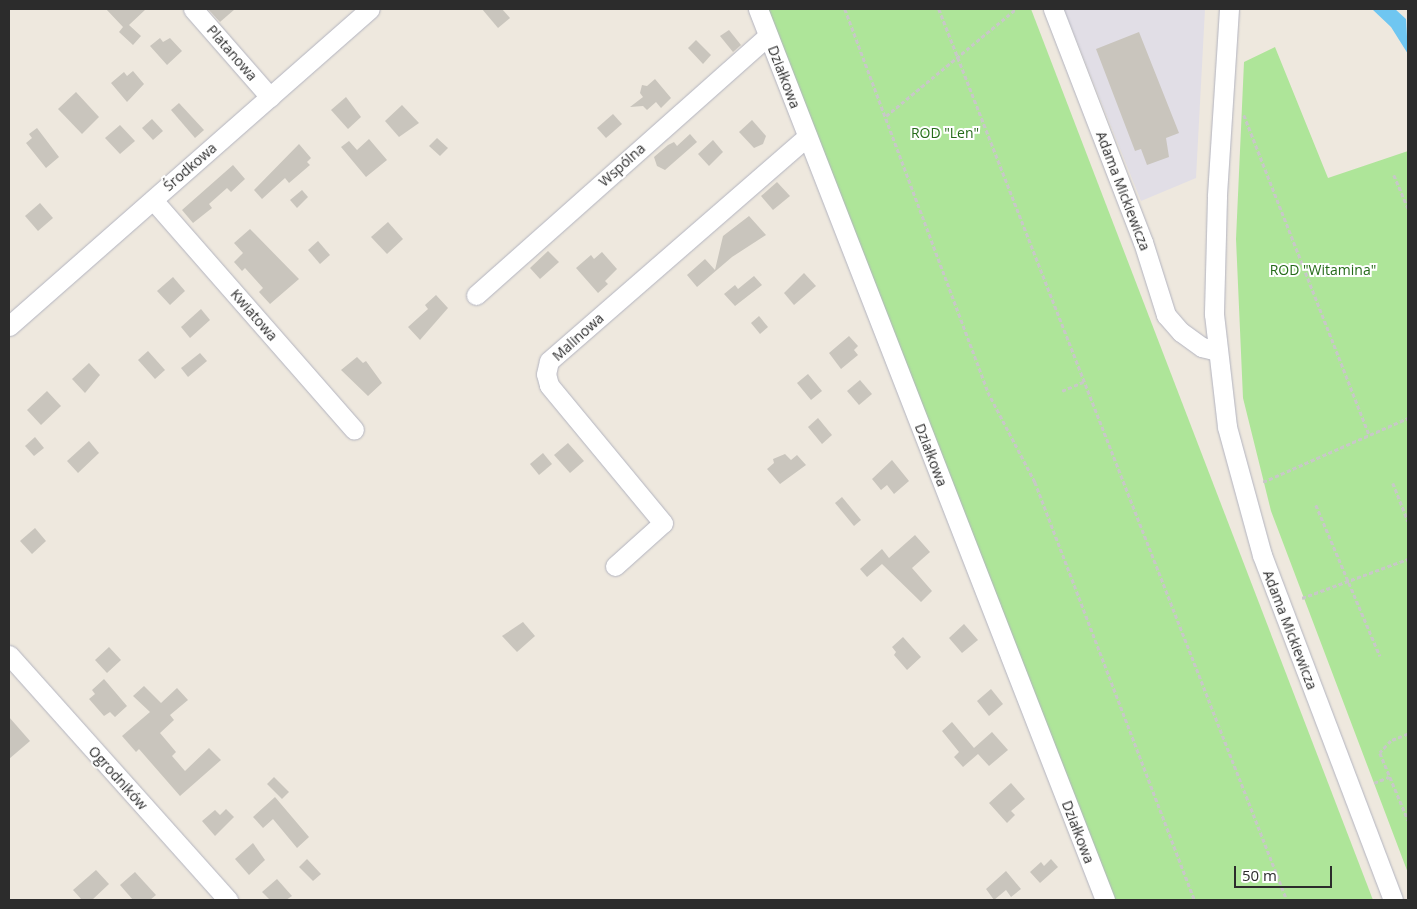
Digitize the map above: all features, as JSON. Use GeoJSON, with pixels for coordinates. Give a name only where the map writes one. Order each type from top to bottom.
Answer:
{"type":"FeatureCollection","features":[{"type":"Feature","properties":{"kind":"street","name":"Platanowa"},"geometry":{"type":"LineString","coordinates":[[193,9],[270,97]]}},
{"type":"Feature","properties":{"kind":"street","name":"Środkowa"},"geometry":{"type":"LineString","coordinates":[[9,326],[370,9]]}},
{"type":"Feature","properties":{"kind":"street","name":"Działkowa"},"geometry":{"type":"LineString","coordinates":[[758,9],[1105,900]]}},
{"type":"Feature","properties":{"kind":"street","name":"Adama Mickiewicza"},"geometry":{"type":"LineString","coordinates":[[1053,9],[1143,242],[1166,315],[1180,332],[1202,347],[1217,351]]}},
{"type":"Feature","properties":{"kind":"street","name":"Adama Mickiewicza"},"geometry":{"type":"LineString","coordinates":[[1229,9],[1217,197],[1217,351],[1227,427],[1252,524],[1393,900]]}},
{"type":"Feature","properties":{"kind":"street","name":"Wspólna"},"geometry":{"type":"LineString","coordinates":[[476,295],[768,36]]}},
{"type":"Feature","properties":{"kind":"street","name":"Malinowa"},"geometry":{"type":"LineString","coordinates":[[615,566],[663,523],[549,385],[546,374],[550,361],[807,137]]}},
{"type":"Feature","properties":{"kind":"street","name":"Kwiatowa"},"geometry":{"type":"LineString","coordinates":[[153,200],[354,430]]}},
{"type":"Feature","properties":{"kind":"street","name":"Ogrodników"},"geometry":{"type":"LineString","coordinates":[[9,655],[228,900]]}},
{"type":"Feature","properties":{"kind":"path"},"geometry":{"type":"LineString","coordinates":[[845,9],[988,392],[1035,482],[1195,900]]}},
{"type":"Feature","properties":{"kind":"path"},"geometry":{"type":"LineString","coordinates":[[939,9],[1083,382],[1147,536],[1287,900]]}},
{"type":"Feature","properties":{"kind":"path"},"geometry":{"type":"LineString","coordinates":[[886,117],[1016,9]]}},
{"type":"Feature","properties":{"kind":"path"},"geometry":{"type":"LineString","coordinates":[[1244,115],[1369,434]]}},
{"type":"Feature","properties":{"kind":"path"},"geometry":{"type":"LineString","coordinates":[[1394,175],[1408,208]]}},
{"type":"Feature","properties":{"kind":"path"},"geometry":{"type":"LineString","coordinates":[[1062,391],[1083,382]]}},
{"type":"Feature","properties":{"kind":"path"},"geometry":{"type":"LineString","coordinates":[[1263,482],[1408,418]]}},
{"type":"Feature","properties":{"kind":"path"},"geometry":{"type":"LineString","coordinates":[[1393,483],[1408,521]]}},
{"type":"Feature","properties":{"kind":"path"},"geometry":{"type":"LineString","coordinates":[[1316,504],[1380,656]]}},
{"type":"Feature","properties":{"kind":"path"},"geometry":{"type":"LineString","coordinates":[[1302,598],[1408,559]]}},
{"type":"Feature","properties":{"kind":"path"},"geometry":{"type":"LineString","coordinates":[[1408,734],[1391,741],[1380,754],[1408,820]]}},
{"type":"Feature","properties":{"kind":"path"},"geometry":{"type":"LineString","coordinates":[[1374,783],[1389,776]]}},
{"type":"Feature","properties":{"kind":"shaded area"},"geometry":{"type":"Polygon","coordinates":[[[1064,9],[1205,9],[1196,178],[1141,201],[1064,9]]]}},
{"type":"Feature","properties":{"kind":"green space","name":"ROD \"Len\""},"geometry":{"type":"Polygon","coordinates":[[[763,9],[1031,9],[1373,900],[1109,900],[763,9]]]}},
{"type":"Feature","properties":{"kind":"green space","name":"ROD \"Witamina\""},"geometry":{"type":"Polygon","coordinates":[[[1275,47],[1328,178],[1408,151],[1408,873],[1271,511],[1243,398],[1236,239],[1244,62],[1275,47]]]}},
{"type":"Feature","properties":{"kind":"water"},"geometry":{"type":"Polygon","coordinates":[[[1372,9],[1395,9],[1406,19],[1408,54],[1391,27],[1372,9]]]}},
{"type":"Feature","properties":{"kind":"building"},"geometry":{"type":"Polygon","coordinates":[[[106,9],[146,9],[129,25],[141,36],[133,45],[119,32],[123,27],[106,9]]]}},
{"type":"Feature","properties":{"kind":"building"},"geometry":{"type":"Polygon","coordinates":[[[208,9],[235,9],[220,22],[208,9]]]}},
{"type":"Feature","properties":{"kind":"building"},"geometry":{"type":"Polygon","coordinates":[[[482,9],[502,9],[510,18],[498,28],[482,9]]]}},
{"type":"Feature","properties":{"kind":"building"},"geometry":{"type":"Polygon","coordinates":[[[729,30],[741,45],[733,52],[720,36],[729,30]]]}},
{"type":"Feature","properties":{"kind":"building"},"geometry":{"type":"Polygon","coordinates":[[[1139,32],[1179,133],[1166,138],[1169,157],[1147,165],[1141,149],[1135,151],[1096,49],[1139,32]]]}},
{"type":"Feature","properties":{"kind":"building"},"geometry":{"type":"Polygon","coordinates":[[[160,38],[163,42],[170,38],[182,51],[167,65],[150,46],[160,38]]]}},
{"type":"Feature","properties":{"kind":"building"},"geometry":{"type":"Polygon","coordinates":[[[696,40],[711,55],[703,64],[688,48],[696,40]]]}},
{"type":"Feature","properties":{"kind":"building"},"geometry":{"type":"Polygon","coordinates":[[[133,71],[144,84],[127,102],[111,83],[124,72],[127,76],[133,71]]]}},
{"type":"Feature","properties":{"kind":"building"},"geometry":{"type":"Polygon","coordinates":[[[655,79],[671,98],[661,108],[656,102],[647,110],[643,106],[630,107],[643,97],[640,93],[642,85],[647,86],[655,79]]]}},
{"type":"Feature","properties":{"kind":"building"},"geometry":{"type":"Polygon","coordinates":[[[76,92],[99,117],[82,134],[58,109],[76,92]]]}},
{"type":"Feature","properties":{"kind":"building"},"geometry":{"type":"Polygon","coordinates":[[[346,97],[361,117],[348,129],[331,110],[346,97]]]}},
{"type":"Feature","properties":{"kind":"building"},"geometry":{"type":"Polygon","coordinates":[[[179,103],[204,130],[195,138],[171,110],[179,103]]]}},
{"type":"Feature","properties":{"kind":"building"},"geometry":{"type":"Polygon","coordinates":[[[402,105],[419,123],[399,137],[385,121],[402,105]]]}},
{"type":"Feature","properties":{"kind":"building"},"geometry":{"type":"Polygon","coordinates":[[[613,114],[622,124],[606,138],[597,128],[613,114]]]}},
{"type":"Feature","properties":{"kind":"building"},"geometry":{"type":"Polygon","coordinates":[[[152,119],[163,131],[153,140],[142,128],[152,119]]]}},
{"type":"Feature","properties":{"kind":"building"},"geometry":{"type":"Polygon","coordinates":[[[752,120],[766,136],[763,144],[754,148],[739,132],[752,120]]]}},
{"type":"Feature","properties":{"kind":"building"},"geometry":{"type":"Polygon","coordinates":[[[120,125],[135,141],[120,154],[105,138],[120,125]]]}},
{"type":"Feature","properties":{"kind":"building"},"geometry":{"type":"Polygon","coordinates":[[[37,128],[59,157],[46,168],[26,143],[32,138],[29,134],[37,128]]]}},
{"type":"Feature","properties":{"kind":"building"},"geometry":{"type":"Polygon","coordinates":[[[690,134],[697,142],[665,170],[657,166],[654,157],[674,142],[677,146],[690,134]]]}},
{"type":"Feature","properties":{"kind":"building"},"geometry":{"type":"Polygon","coordinates":[[[437,138],[448,148],[440,156],[429,146],[437,138]]]}},
{"type":"Feature","properties":{"kind":"building"},"geometry":{"type":"Polygon","coordinates":[[[369,139],[387,160],[366,177],[341,147],[349,141],[357,150],[369,139]]]}},
{"type":"Feature","properties":{"kind":"building"},"geometry":{"type":"Polygon","coordinates":[[[713,140],[723,152],[709,166],[698,154],[713,140]]]}},
{"type":"Feature","properties":{"kind":"building"},"geometry":{"type":"Polygon","coordinates":[[[299,144],[311,158],[307,162],[310,165],[289,183],[285,178],[262,199],[254,190],[299,144]]]}},
{"type":"Feature","properties":{"kind":"building"},"geometry":{"type":"Polygon","coordinates":[[[233,165],[245,179],[231,192],[227,188],[209,204],[212,208],[193,223],[182,210],[233,165]]]}},
{"type":"Feature","properties":{"kind":"building"},"geometry":{"type":"Polygon","coordinates":[[[777,182],[790,196],[773,210],[761,196],[777,182]]]}},
{"type":"Feature","properties":{"kind":"building"},"geometry":{"type":"Polygon","coordinates":[[[302,190],[308,197],[297,208],[290,200],[302,190]]]}},
{"type":"Feature","properties":{"kind":"building"},"geometry":{"type":"Polygon","coordinates":[[[40,203],[53,218],[38,231],[25,216],[40,203]]]}},
{"type":"Feature","properties":{"kind":"building"},"geometry":{"type":"Polygon","coordinates":[[[749,216],[766,235],[732,257],[697,287],[687,275],[705,259],[715,270],[723,236],[749,216]]]}},
{"type":"Feature","properties":{"kind":"building"},"geometry":{"type":"Polygon","coordinates":[[[388,222],[403,239],[387,254],[371,237],[388,222]]]}},
{"type":"Feature","properties":{"kind":"building"},"geometry":{"type":"Polygon","coordinates":[[[250,229],[299,279],[270,304],[259,292],[263,288],[245,268],[242,271],[234,262],[243,253],[234,243],[250,229]]]}},
{"type":"Feature","properties":{"kind":"building"},"geometry":{"type":"Polygon","coordinates":[[[318,241],[330,255],[320,264],[308,250],[318,241]]]}},
{"type":"Feature","properties":{"kind":"building"},"geometry":{"type":"Polygon","coordinates":[[[548,251],[559,262],[540,279],[530,268],[548,251]]]}},
{"type":"Feature","properties":{"kind":"building"},"geometry":{"type":"Polygon","coordinates":[[[602,252],[617,269],[605,281],[608,284],[598,293],[576,268],[591,255],[594,259],[602,252]]]}},
{"type":"Feature","properties":{"kind":"building"},"geometry":{"type":"Polygon","coordinates":[[[804,273],[816,286],[794,305],[784,293],[804,273]]]}},
{"type":"Feature","properties":{"kind":"building"},"geometry":{"type":"Polygon","coordinates":[[[754,276],[762,285],[735,306],[724,294],[735,285],[738,289],[754,276]]]}},
{"type":"Feature","properties":{"kind":"building"},"geometry":{"type":"Polygon","coordinates":[[[173,277],[185,291],[170,305],[157,291],[173,277]]]}},
{"type":"Feature","properties":{"kind":"building"},"geometry":{"type":"Polygon","coordinates":[[[436,295],[448,308],[420,340],[408,327],[428,309],[425,305],[436,295]]]}},
{"type":"Feature","properties":{"kind":"building"},"geometry":{"type":"Polygon","coordinates":[[[201,309],[210,320],[190,338],[181,327],[201,309]]]}},
{"type":"Feature","properties":{"kind":"building"},"geometry":{"type":"Polygon","coordinates":[[[759,316],[768,327],[760,334],[751,323],[759,316]]]}},
{"type":"Feature","properties":{"kind":"building"},"geometry":{"type":"Polygon","coordinates":[[[849,336],[858,346],[854,350],[858,355],[841,369],[829,353],[849,336]]]}},
{"type":"Feature","properties":{"kind":"building"},"geometry":{"type":"Polygon","coordinates":[[[148,351],[165,370],[155,379],[138,360],[148,351]]]}},
{"type":"Feature","properties":{"kind":"building"},"geometry":{"type":"Polygon","coordinates":[[[200,353],[207,361],[188,377],[181,368],[200,353]]]}},
{"type":"Feature","properties":{"kind":"building"},"geometry":{"type":"Polygon","coordinates":[[[357,357],[363,363],[366,361],[382,383],[368,396],[341,370],[357,357]]]}},
{"type":"Feature","properties":{"kind":"building"},"geometry":{"type":"Polygon","coordinates":[[[89,363],[100,375],[85,393],[72,379],[89,363]]]}},
{"type":"Feature","properties":{"kind":"building"},"geometry":{"type":"Polygon","coordinates":[[[808,374],[822,391],[811,400],[797,383],[808,374]]]}},
{"type":"Feature","properties":{"kind":"building"},"geometry":{"type":"Polygon","coordinates":[[[860,380],[872,394],[859,405],[847,391],[860,380]]]}},
{"type":"Feature","properties":{"kind":"building"},"geometry":{"type":"Polygon","coordinates":[[[47,391],[61,406],[41,425],[27,410],[47,391]]]}},
{"type":"Feature","properties":{"kind":"building"},"geometry":{"type":"Polygon","coordinates":[[[818,418],[832,435],[822,444],[808,427],[818,418]]]}},
{"type":"Feature","properties":{"kind":"building"},"geometry":{"type":"Polygon","coordinates":[[[35,437],[44,448],[34,456],[25,446],[35,437]]]}},
{"type":"Feature","properties":{"kind":"building"},"geometry":{"type":"Polygon","coordinates":[[[89,441],[99,453],[78,473],[67,461],[89,441]]]}},
{"type":"Feature","properties":{"kind":"building"},"geometry":{"type":"Polygon","coordinates":[[[568,443],[584,461],[570,473],[554,455],[568,443]]]}},
{"type":"Feature","properties":{"kind":"building"},"geometry":{"type":"Polygon","coordinates":[[[543,453],[552,464],[539,475],[530,464],[543,453]]]}},
{"type":"Feature","properties":{"kind":"building"},"geometry":{"type":"Polygon","coordinates":[[[785,454],[791,460],[797,455],[806,465],[780,484],[767,469],[774,463],[773,459],[785,454]]]}},
{"type":"Feature","properties":{"kind":"building"},"geometry":{"type":"Polygon","coordinates":[[[892,460],[909,481],[894,494],[887,485],[881,490],[872,479],[892,460]]]}},
{"type":"Feature","properties":{"kind":"building"},"geometry":{"type":"Polygon","coordinates":[[[842,497],[861,520],[854,526],[835,503],[842,497]]]}},
{"type":"Feature","properties":{"kind":"building"},"geometry":{"type":"Polygon","coordinates":[[[35,528],[46,541],[32,554],[20,541],[35,528]]]}},
{"type":"Feature","properties":{"kind":"building"},"geometry":{"type":"Polygon","coordinates":[[[915,535],[930,552],[912,568],[932,591],[921,602],[882,564],[867,577],[860,569],[882,549],[889,558],[915,535]]]}},
{"type":"Feature","properties":{"kind":"building"},"geometry":{"type":"Polygon","coordinates":[[[523,622],[535,636],[517,652],[502,636],[523,622]]]}},
{"type":"Feature","properties":{"kind":"building"},"geometry":{"type":"Polygon","coordinates":[[[964,624],[978,640],[962,653],[949,638],[964,624]]]}},
{"type":"Feature","properties":{"kind":"building"},"geometry":{"type":"Polygon","coordinates":[[[903,637],[921,657],[907,670],[894,655],[896,652],[892,647],[903,637]]]}},
{"type":"Feature","properties":{"kind":"building"},"geometry":{"type":"Polygon","coordinates":[[[109,647],[121,660],[107,673],[95,660],[109,647]]]}},
{"type":"Feature","properties":{"kind":"building"},"geometry":{"type":"Polygon","coordinates":[[[104,679],[127,706],[115,717],[110,712],[104,716],[89,699],[95,694],[92,690],[104,679]]]}},
{"type":"Feature","properties":{"kind":"building"},"geometry":{"type":"Polygon","coordinates":[[[144,686],[161,703],[177,688],[188,700],[170,715],[174,720],[160,733],[176,752],[172,756],[185,771],[209,748],[221,760],[180,796],[139,749],[136,752],[122,736],[150,712],[133,696],[144,686]]]}},
{"type":"Feature","properties":{"kind":"building"},"geometry":{"type":"Polygon","coordinates":[[[991,689],[1003,704],[989,716],[977,701],[991,689]]]}},
{"type":"Feature","properties":{"kind":"building"},"geometry":{"type":"Polygon","coordinates":[[[9,717],[30,741],[9,759],[9,717]]]}},
{"type":"Feature","properties":{"kind":"building"},"geometry":{"type":"Polygon","coordinates":[[[952,722],[974,748],[992,732],[1008,750],[989,766],[978,754],[963,767],[954,757],[959,752],[942,731],[952,722]]]}},
{"type":"Feature","properties":{"kind":"building"},"geometry":{"type":"Polygon","coordinates":[[[274,777],[289,792],[282,799],[267,784],[274,777]]]}},
{"type":"Feature","properties":{"kind":"building"},"geometry":{"type":"Polygon","coordinates":[[[1011,783],[1025,799],[1011,811],[1015,815],[1007,823],[989,803],[1011,783]]]}},
{"type":"Feature","properties":{"kind":"building"},"geometry":{"type":"Polygon","coordinates":[[[275,797],[309,837],[297,848],[273,819],[263,828],[253,817],[275,797]]]}},
{"type":"Feature","properties":{"kind":"building"},"geometry":{"type":"Polygon","coordinates":[[[226,809],[234,817],[215,836],[202,821],[215,810],[220,815],[226,809]]]}},
{"type":"Feature","properties":{"kind":"building"},"geometry":{"type":"Polygon","coordinates":[[[253,843],[265,860],[249,875],[235,859],[253,843]]]}},
{"type":"Feature","properties":{"kind":"building"},"geometry":{"type":"Polygon","coordinates":[[[307,859],[321,874],[313,881],[299,867],[307,859]]]}},
{"type":"Feature","properties":{"kind":"building"},"geometry":{"type":"Polygon","coordinates":[[[1051,859],[1058,867],[1040,883],[1030,872],[1041,862],[1044,866],[1051,859]]]}},
{"type":"Feature","properties":{"kind":"building"},"geometry":{"type":"Polygon","coordinates":[[[96,870],[109,884],[92,900],[82,900],[73,890],[96,870]]]}},
{"type":"Feature","properties":{"kind":"building"},"geometry":{"type":"Polygon","coordinates":[[[1006,871],[1021,889],[1011,897],[1006,890],[994,900],[986,889],[1006,871]]]}},
{"type":"Feature","properties":{"kind":"building"},"geometry":{"type":"Polygon","coordinates":[[[135,872],[156,895],[150,900],[133,900],[120,885],[135,872]]]}},
{"type":"Feature","properties":{"kind":"building"},"geometry":{"type":"Polygon","coordinates":[[[277,879],[292,896],[286,900],[270,900],[262,892],[277,879]]]}}]}
